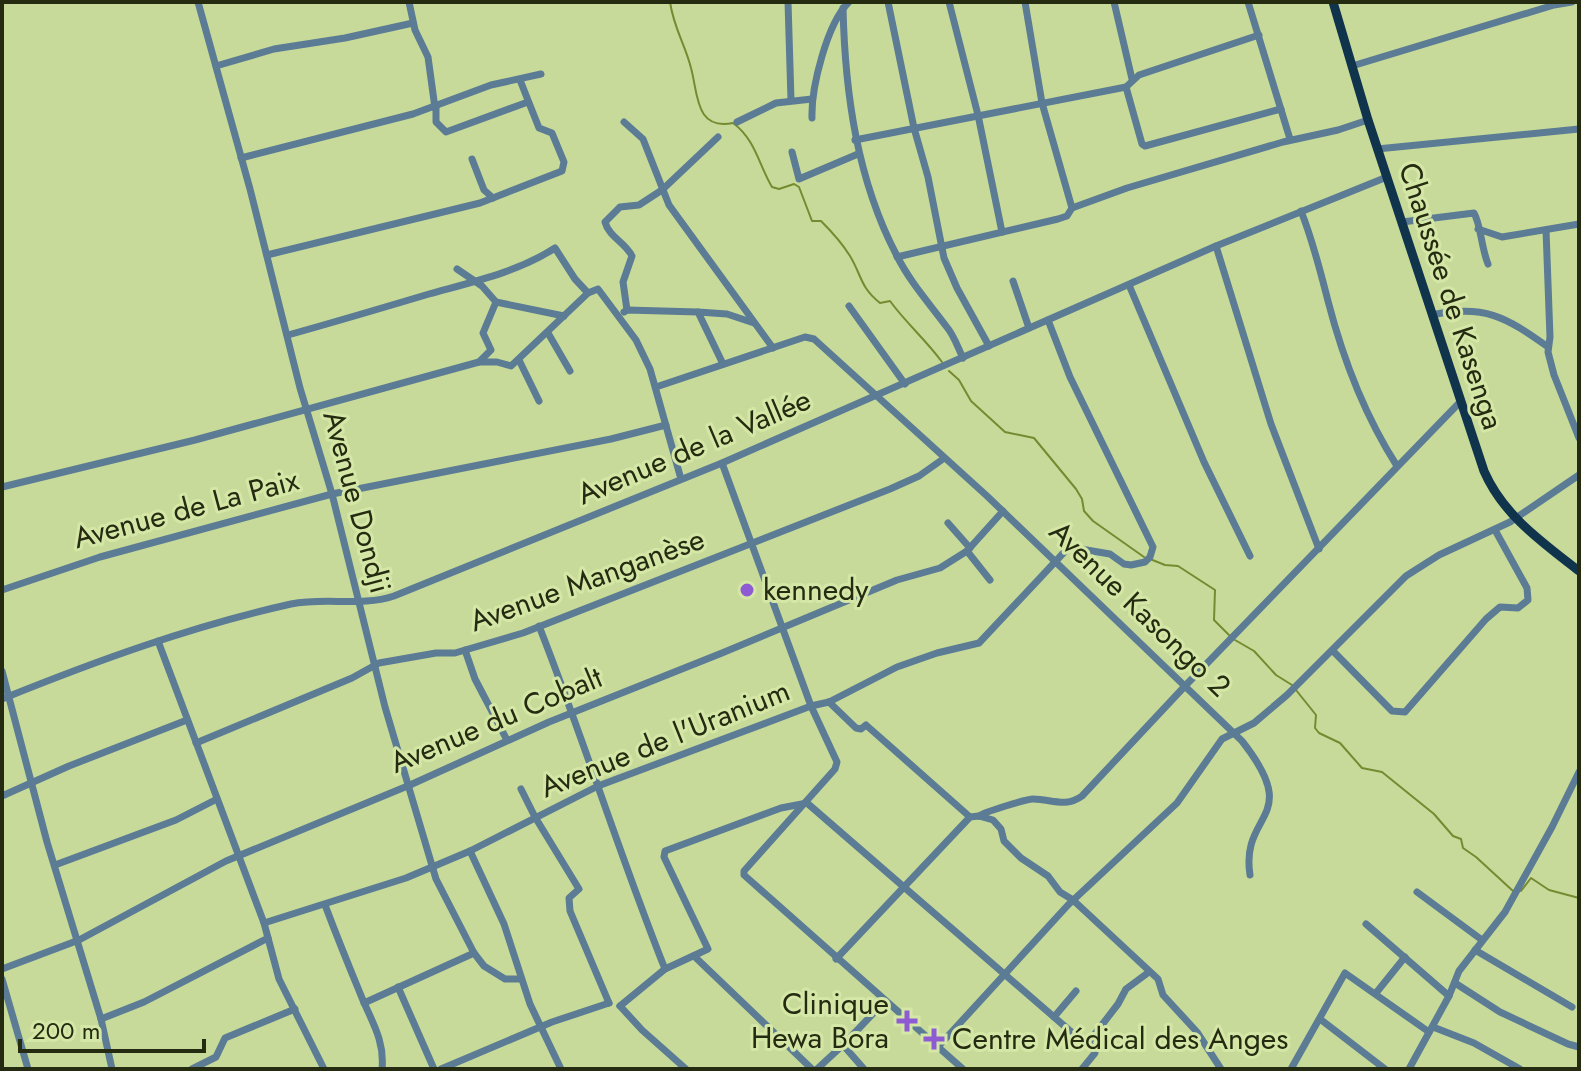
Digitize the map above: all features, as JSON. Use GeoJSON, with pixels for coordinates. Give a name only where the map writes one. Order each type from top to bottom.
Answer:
{"type":"FeatureCollection","features":[{"type":"Feature","properties":{"kind":"main road","name":"Chaussée de Kasenga"},"geometry":{"type":"LineString","coordinates":[[1333,2],[1377,149],[1488,480],[1515,518],[1579,571]]}},
{"type":"Feature","properties":{"kind":"street","name":"Avenue Dondji"},"geometry":{"type":"LineString","coordinates":[[198,2],[332,494],[392,732],[432,867],[443,895],[474,953],[488,969],[505,979],[520,979]]}},
{"type":"Feature","properties":{"kind":"street"},"geometry":{"type":"LineString","coordinates":[[409,2],[413,23],[428,57],[436,122],[446,132],[528,102]]}},
{"type":"Feature","properties":{"kind":"street"},"geometry":{"type":"LineString","coordinates":[[788,2],[791,100]]}},
{"type":"Feature","properties":{"kind":"street"},"geometry":{"type":"LineString","coordinates":[[888,2],[941,246],[951,276],[989,346]]}},
{"type":"Feature","properties":{"kind":"street"},"geometry":{"type":"LineString","coordinates":[[949,2],[978,115],[1002,232]]}},
{"type":"Feature","properties":{"kind":"street"},"geometry":{"type":"LineString","coordinates":[[1025,2],[1042,103],[1072,208]]}},
{"type":"Feature","properties":{"kind":"street"},"geometry":{"type":"LineString","coordinates":[[1114,2],[1132,79]]}},
{"type":"Feature","properties":{"kind":"street"},"geometry":{"type":"LineString","coordinates":[[1248,2],[1290,139]]}},
{"type":"Feature","properties":{"kind":"street"},"geometry":{"type":"LineString","coordinates":[[1352,66],[1553,4],[1572,2]]}},
{"type":"Feature","properties":{"kind":"street"},"geometry":{"type":"LineString","coordinates":[[812,118],[812,99],[832,26],[846,5]]}},
{"type":"Feature","properties":{"kind":"street"},"geometry":{"type":"LineString","coordinates":[[846,5],[846,71],[858,154],[897,257],[947,326],[963,358]]}},
{"type":"Feature","properties":{"kind":"street"},"geometry":{"type":"LineString","coordinates":[[216,66],[274,49],[353,37],[413,23]]}},
{"type":"Feature","properties":{"kind":"street"},"geometry":{"type":"LineString","coordinates":[[855,140],[1126,87],[1132,79],[1259,35]]}},
{"type":"Feature","properties":{"kind":"street"},"geometry":{"type":"LineString","coordinates":[[241,158],[435,107],[477,90],[541,74]]}},
{"type":"Feature","properties":{"kind":"street"},"geometry":{"type":"LineString","coordinates":[[267,255],[493,198],[562,171],[564,167],[551,131],[539,128],[520,80]]}},
{"type":"Feature","properties":{"kind":"street"},"geometry":{"type":"LineString","coordinates":[[1126,87],[1145,146],[1281,109]]}},
{"type":"Feature","properties":{"kind":"street"},"geometry":{"type":"LineString","coordinates":[[737,122],[768,106],[812,99]]}},
{"type":"Feature","properties":{"kind":"street"},"geometry":{"type":"LineString","coordinates":[[897,257],[1058,219],[1067,216],[1072,208],[1116,191],[1290,139],[1338,130],[1368,120]]}},
{"type":"Feature","properties":{"kind":"street"},"geometry":{"type":"LineString","coordinates":[[624,122],[643,139],[669,205],[773,348]]}},
{"type":"Feature","properties":{"kind":"street"},"geometry":{"type":"LineString","coordinates":[[1377,149],[1579,129]]}},
{"type":"Feature","properties":{"kind":"street"},"geometry":{"type":"LineString","coordinates":[[627,310],[623,282],[632,256],[624,244],[611,235],[605,222],[620,207],[639,205],[662,190],[718,137]]}},
{"type":"Feature","properties":{"kind":"street"},"geometry":{"type":"LineString","coordinates":[[792,152],[799,179],[858,154]]}},
{"type":"Feature","properties":{"kind":"street"},"geometry":{"type":"LineString","coordinates":[[472,159],[484,190],[493,198]]}},
{"type":"Feature","properties":{"kind":"street","name":"Avenue de la Vallée"},"geometry":{"type":"LineString","coordinates":[[5,698],[158,641],[228,619],[301,602],[327,599],[359,601],[394,596],[722,463],[1216,246],[1387,177]]}},
{"type":"Feature","properties":{"kind":"street"},"geometry":{"type":"LineString","coordinates":[[1301,211],[1357,390],[1397,466]]}},
{"type":"Feature","properties":{"kind":"street"},"geometry":{"type":"LineString","coordinates":[[1402,222],[1471,212],[1477,217],[1488,264]]}},
{"type":"Feature","properties":{"kind":"street"},"geometry":{"type":"LineString","coordinates":[[1478,229],[1502,237],[1579,224]]}},
{"type":"Feature","properties":{"kind":"street"},"geometry":{"type":"LineString","coordinates":[[1546,230],[1548,347],[1554,375],[1579,438]]}},
{"type":"Feature","properties":{"kind":"street"},"geometry":{"type":"LineString","coordinates":[[1216,246],[1271,424],[1319,549]]}},
{"type":"Feature","properties":{"kind":"street"},"geometry":{"type":"LineString","coordinates":[[288,335],[475,282],[515,266],[529,264],[555,248],[588,293]]}},
{"type":"Feature","properties":{"kind":"street"},"geometry":{"type":"LineString","coordinates":[[457,269],[496,302],[564,316]]}},
{"type":"Feature","properties":{"kind":"street"},"geometry":{"type":"LineString","coordinates":[[1013,281],[1029,328]]}},
{"type":"Feature","properties":{"kind":"street"},"geometry":{"type":"LineString","coordinates":[[1129,285],[1209,473],[1250,556]]}},
{"type":"Feature","properties":{"kind":"street"},"geometry":{"type":"LineString","coordinates":[[2,487],[195,440],[479,362],[499,362],[508,367],[588,293],[598,289],[636,340],[656,387],[681,479]]}},
{"type":"Feature","properties":{"kind":"street"},"geometry":{"type":"LineString","coordinates":[[479,362],[491,350],[483,333],[496,302]]}},
{"type":"Feature","properties":{"kind":"street"},"geometry":{"type":"LineString","coordinates":[[849,306],[905,384]]}},
{"type":"Feature","properties":{"kind":"street"},"geometry":{"type":"LineString","coordinates":[[1432,315],[1460,309],[1494,315],[1548,347]]}},
{"type":"Feature","properties":{"kind":"street"},"geometry":{"type":"LineString","coordinates":[[619,316],[627,310],[698,312],[727,314],[755,324]]}},
{"type":"Feature","properties":{"kind":"street"},"geometry":{"type":"LineString","coordinates":[[698,312],[723,364]]}},
{"type":"Feature","properties":{"kind":"street"},"geometry":{"type":"LineString","coordinates":[[1048,320],[1070,377],[1153,547],[1150,557],[1141,564],[1127,565],[1110,554],[1069,547],[1056,561]]}},
{"type":"Feature","properties":{"kind":"street"},"geometry":{"type":"LineString","coordinates":[[548,333],[570,371]]}},
{"type":"Feature","properties":{"kind":"street","name":"Avenue Kasongo 2"},"geometry":{"type":"LineString","coordinates":[[656,387],[811,337],[1003,511],[1234,732],[1220,741],[1177,803],[1073,900],[937,1048]]}},
{"type":"Feature","properties":{"kind":"street"},"geometry":{"type":"LineString","coordinates":[[519,360],[539,401]]}},
{"type":"Feature","properties":{"kind":"street"},"geometry":{"type":"LineString","coordinates":[[836,959],[974,817],[1031,799],[1052,803],[1078,799],[1461,401]]}},
{"type":"Feature","properties":{"kind":"street","name":"Avenue de La Paix"},"geometry":{"type":"LineString","coordinates":[[2,590],[89,560],[332,494],[611,439],[666,425]]}},
{"type":"Feature","properties":{"kind":"street","name":"Avenue Manganèse"},"geometry":{"type":"LineString","coordinates":[[196,743],[376,665],[436,653],[453,653],[539,626],[890,489],[926,472],[943,459]]}},
{"type":"Feature","properties":{"kind":"street"},"geometry":{"type":"LineString","coordinates":[[722,463],[811,706],[837,764],[807,803],[744,871],[746,880],[963,1069]]}},
{"type":"Feature","properties":{"kind":"street"},"geometry":{"type":"LineString","coordinates":[[1250,875],[1247,854],[1266,817],[1271,796],[1268,781],[1259,765],[1234,732],[1254,723],[1294,688],[1406,576],[1423,563],[1495,530],[1579,475]]}},
{"type":"Feature","properties":{"kind":"street","name":"Avenue du Cobalt"},"geometry":{"type":"LineString","coordinates":[[2,969],[79,940],[212,867],[410,785],[507,740],[897,580],[940,568],[968,550],[1003,511]]}},
{"type":"Feature","properties":{"kind":"street"},"geometry":{"type":"LineString","coordinates":[[948,523],[990,580]]}},
{"type":"Feature","properties":{"kind":"street"},"geometry":{"type":"LineString","coordinates":[[1333,651],[1392,711],[1405,712],[1475,629],[1500,607],[1518,608],[1528,600],[1527,588],[1495,530]]}},
{"type":"Feature","properties":{"kind":"street","name":"Avenue de l'Uranium"},"geometry":{"type":"LineString","coordinates":[[264,923],[432,867],[598,786],[829,702],[897,667],[979,643],[1056,561]]}},
{"type":"Feature","properties":{"kind":"street"},"geometry":{"type":"LineString","coordinates":[[539,626],[665,969]]}},
{"type":"Feature","properties":{"kind":"street"},"geometry":{"type":"LineString","coordinates":[[158,641],[264,923],[279,979],[324,1069]]}},
{"type":"Feature","properties":{"kind":"street"},"geometry":{"type":"LineString","coordinates":[[465,650],[475,679],[507,740]]}},
{"type":"Feature","properties":{"kind":"street"},"geometry":{"type":"LineString","coordinates":[[2,671],[5,698],[79,940],[112,1069]]}},
{"type":"Feature","properties":{"kind":"street"},"geometry":{"type":"LineString","coordinates":[[829,702],[856,728],[866,725],[974,817],[997,824],[1004,841],[1021,858],[1048,876],[1060,892],[1073,900],[1159,981],[1163,995],[1200,1036],[1221,1069]]}},
{"type":"Feature","properties":{"kind":"street"},"geometry":{"type":"LineString","coordinates":[[2,796],[187,720]]}},
{"type":"Feature","properties":{"kind":"street"},"geometry":{"type":"LineString","coordinates":[[1410,1069],[1459,971],[1505,912],[1579,772]]}},
{"type":"Feature","properties":{"kind":"street"},"geometry":{"type":"LineString","coordinates":[[521,789],[579,889],[569,898],[570,911],[609,1003],[615,1007],[665,969],[705,951],[707,947],[664,853],[781,808],[807,803]]}},
{"type":"Feature","properties":{"kind":"street"},"geometry":{"type":"LineString","coordinates":[[55,865],[176,820],[217,799]]}},
{"type":"Feature","properties":{"kind":"street"},"geometry":{"type":"LineString","coordinates":[[807,803],[1088,1043],[1095,1052],[1084,1068]]}},
{"type":"Feature","properties":{"kind":"street"},"geometry":{"type":"LineString","coordinates":[[470,851],[504,924],[520,979],[561,1069]]}},
{"type":"Feature","properties":{"kind":"street"},"geometry":{"type":"LineString","coordinates":[[1417,892],[1482,940]]}},
{"type":"Feature","properties":{"kind":"street"},"geometry":{"type":"LineString","coordinates":[[325,905],[364,1003],[374,1020],[382,1046],[382,1069]]}},
{"type":"Feature","properties":{"kind":"street"},"geometry":{"type":"LineString","coordinates":[[1366,924],[1449,996]]}},
{"type":"Feature","properties":{"kind":"street"},"geometry":{"type":"LineString","coordinates":[[101,1019],[144,1002],[268,938]]}},
{"type":"Feature","properties":{"kind":"street"},"geometry":{"type":"LineString","coordinates":[[1475,950],[1572,1007]]}},
{"type":"Feature","properties":{"kind":"street"},"geometry":{"type":"LineString","coordinates":[[364,1003],[474,953]]}},
{"type":"Feature","properties":{"kind":"street"},"geometry":{"type":"LineString","coordinates":[[694,956],[814,1069],[843,1045],[885,1001]]}},
{"type":"Feature","properties":{"kind":"street"},"geometry":{"type":"LineString","coordinates":[[1376,993],[1405,957]]}},
{"type":"Feature","properties":{"kind":"street"},"geometry":{"type":"LineString","coordinates":[[1088,1043],[1126,989],[1149,972]]}},
{"type":"Feature","properties":{"kind":"street"},"geometry":{"type":"LineString","coordinates":[[1292,1069],[1345,973],[1431,1029],[1474,1043],[1520,1069]]}},
{"type":"Feature","properties":{"kind":"street"},"geometry":{"type":"LineString","coordinates":[[2,979],[28,1069]]}},
{"type":"Feature","properties":{"kind":"street"},"geometry":{"type":"LineString","coordinates":[[1455,983],[1500,1012],[1579,1047]]}},
{"type":"Feature","properties":{"kind":"street"},"geometry":{"type":"LineString","coordinates":[[398,987],[434,1069]]}},
{"type":"Feature","properties":{"kind":"street"},"geometry":{"type":"LineString","coordinates":[[1054,1017],[1076,991]]}},
{"type":"Feature","properties":{"kind":"street"},"geometry":{"type":"LineString","coordinates":[[441,1069],[540,1027],[609,1003]]}},
{"type":"Feature","properties":{"kind":"street"},"geometry":{"type":"LineString","coordinates":[[620,1006],[686,1069]]}},
{"type":"Feature","properties":{"kind":"street"},"geometry":{"type":"LineString","coordinates":[[192,1069],[216,1057],[223,1039],[295,1009]]}},
{"type":"Feature","properties":{"kind":"street"},"geometry":{"type":"LineString","coordinates":[[1320,1019],[1385,1069]]}},
{"type":"Feature","properties":{"kind":"street"},"geometry":{"type":"LineString","coordinates":[[843,1045],[864,1069]]}},
{"type":"Feature","properties":{"kind":"waterway"},"geometry":{"type":"LineString","coordinates":[[670,2],[700,108],[705,116],[721,124],[733,123],[740,129],[752,144],[772,187],[779,189],[794,184],[799,187],[812,221],[821,221],[840,242],[869,292],[880,303],[890,301],[942,362]]}},
{"type":"Feature","properties":{"kind":"waterway"},"geometry":{"type":"LineString","coordinates":[[949,371],[959,380],[971,401],[1005,432],[1034,438],[1076,489],[1084,511],[1093,521],[1144,557]]}},
{"type":"Feature","properties":{"kind":"waterway"},"geometry":{"type":"LineString","coordinates":[[1150,559],[1178,566],[1215,590],[1214,620],[1230,636]]}},
{"type":"Feature","properties":{"kind":"waterway"},"geometry":{"type":"LineString","coordinates":[[1235,640],[1254,651],[1276,675],[1292,685]]}},
{"type":"Feature","properties":{"kind":"waterway"},"geometry":{"type":"LineString","coordinates":[[1296,690],[1316,715],[1315,728],[1319,733],[1340,743],[1362,768],[1382,772],[1434,814],[1453,836],[1461,839],[1463,848],[1513,891]]}},
{"type":"Feature","properties":{"kind":"waterway"},"geometry":{"type":"LineString","coordinates":[[1521,891],[1531,878],[1549,890],[1579,898]]}},
{"type":"Feature","properties":{"kind":"place","name":"kennedy"},"geometry":{"type":"Point","coordinates":[747,590]}},
{"type":"Feature","properties":{"kind":"place","name":"Clinique Hewa Bora"},"geometry":{"type":"Point","coordinates":[907,1021]}},
{"type":"Feature","properties":{"kind":"place","name":"Centre Médical des Anges"},"geometry":{"type":"Point","coordinates":[934,1039]}}]}
